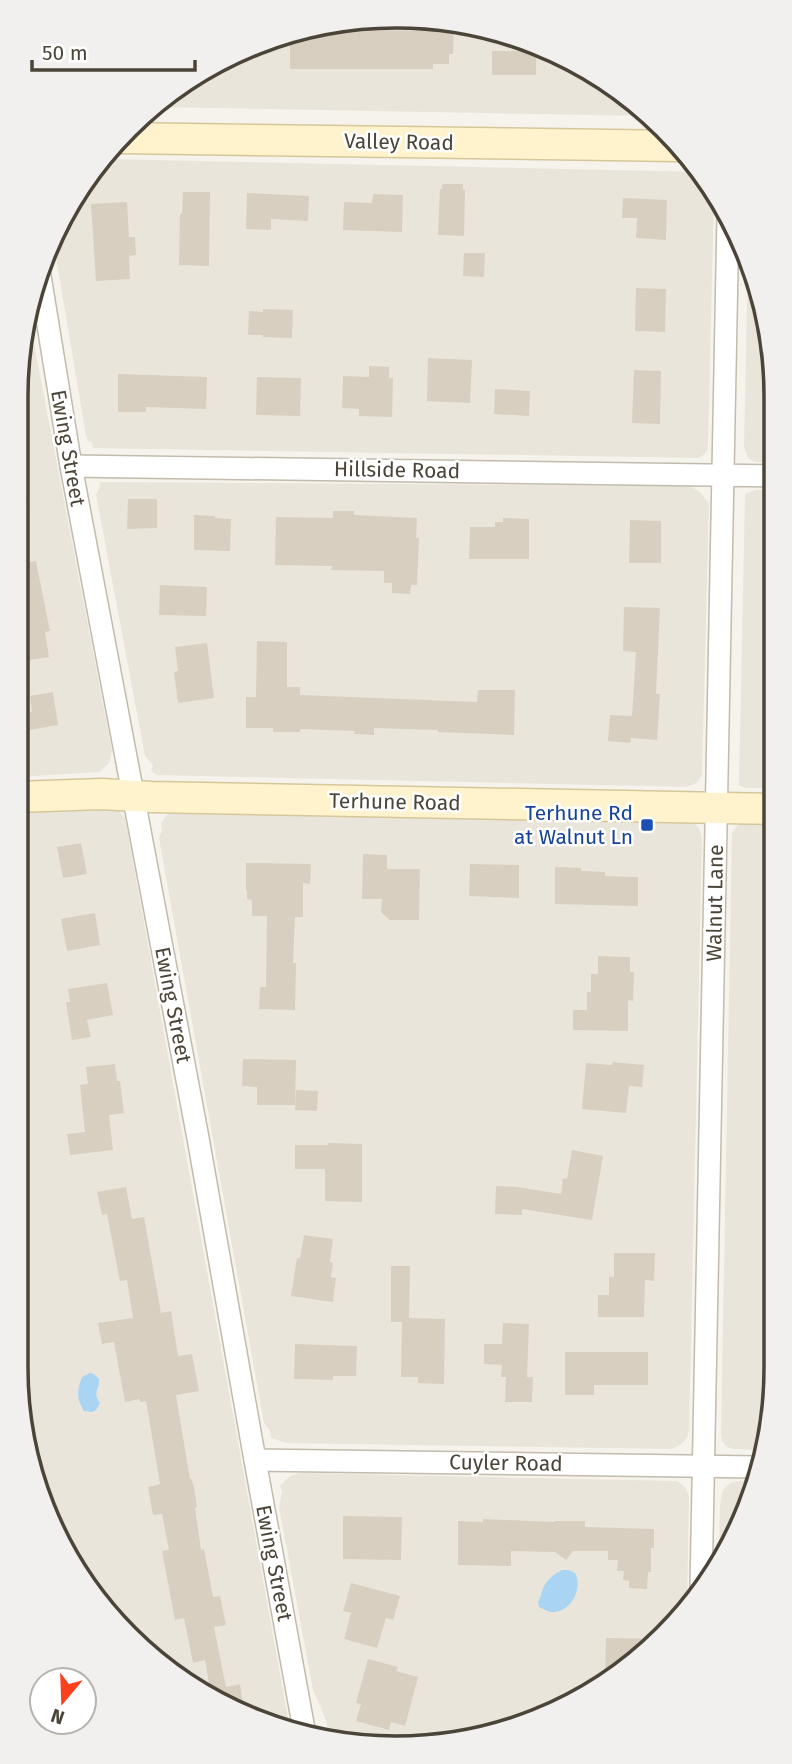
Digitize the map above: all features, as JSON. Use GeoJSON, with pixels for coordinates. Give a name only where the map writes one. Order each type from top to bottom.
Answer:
{"type":"FeatureCollection","features":[{"type":"Feature","properties":{"kind":"street","name":"Valley Road"},"geometry":{"type":"LineString","coordinates":[[134,138],[666,146]]}},
{"type":"Feature","properties":{"kind":"street","name":"Walnut Lane"},"geometry":{"type":"LineString","coordinates":[[701,1573],[728,237]]}},
{"type":"Feature","properties":{"kind":"street","name":"Ewing Street"},"geometry":{"type":"LineString","coordinates":[[43,294],[71,466],[198,1138],[303,1723]]}},
{"type":"Feature","properties":{"kind":"street","name":"Hillside Road"},"geometry":{"type":"LineString","coordinates":[[71,466],[764,476]]}},
{"type":"Feature","properties":{"kind":"street","name":"Terhune Road"},"geometry":{"type":"LineString","coordinates":[[28,797],[91,794],[764,810]]}},
{"type":"Feature","properties":{"kind":"street","name":"Cuyler Road"},"geometry":{"type":"LineString","coordinates":[[255,1460],[750,1467]]}},
{"type":"Feature","properties":{"kind":"shaded area"},"geometry":{"type":"Polygon","coordinates":[[[396,28],[468,35],[537,56],[580,77],[635,116],[168,107],[212,77],[278,48],[324,35],[396,28]]]}},
{"type":"Feature","properties":{"kind":"shaded area"},"geometry":{"type":"Polygon","coordinates":[[[114,159],[688,172],[714,210],[708,448],[699,458],[93,448],[92,442],[88,441],[56,256],[77,212],[114,159]]]}},
{"type":"Feature","properties":{"kind":"shaded area"},"geometry":{"type":"Polygon","coordinates":[[[747,289],[761,348],[764,462],[755,462],[748,458],[744,447],[747,289]]]}},
{"type":"Feature","properties":{"kind":"shaded area"},"geometry":{"type":"Polygon","coordinates":[[[33,337],[112,751],[109,763],[100,772],[28,776],[28,396],[33,337]]]}},
{"type":"Feature","properties":{"kind":"shaded area"},"geometry":{"type":"Polygon","coordinates":[[[99,482],[691,486],[701,493],[709,504],[702,775],[698,782],[687,787],[157,775],[151,771],[153,765],[145,756],[96,495],[99,482]]]}},
{"type":"Feature","properties":{"kind":"shaded area"},"geometry":{"type":"Polygon","coordinates":[[[764,490],[764,788],[745,788],[739,785],[745,494],[764,490]]]}},
{"type":"Feature","properties":{"kind":"shaded area"},"geometry":{"type":"Polygon","coordinates":[[[111,807],[125,818],[288,1719],[255,1708],[212,1687],[153,1645],[119,1611],[77,1552],[56,1509],[41,1463],[31,1416],[28,1368],[28,809],[111,807]]]}},
{"type":"Feature","properties":{"kind":"shaded area"},"geometry":{"type":"Polygon","coordinates":[[[172,811],[688,819],[695,823],[702,839],[689,1430],[687,1438],[680,1445],[672,1449],[286,1443],[271,1438],[264,1423],[159,838],[161,824],[172,811]]]}},
{"type":"Feature","properties":{"kind":"shaded area"},"geometry":{"type":"Polygon","coordinates":[[[741,821],[764,821],[764,1368],[761,1416],[754,1450],[727,1447],[722,1441],[721,1433],[732,833],[741,821]]]}},
{"type":"Feature","properties":{"kind":"shaded area"},"geometry":{"type":"Polygon","coordinates":[[[301,1473],[677,1481],[686,1488],[689,1497],[687,1593],[639,1645],[620,1660],[580,1687],[537,1708],[491,1723],[444,1733],[396,1736],[328,1730],[313,1690],[279,1507],[282,1492],[280,1486],[290,1476],[301,1473]]]}},
{"type":"Feature","properties":{"kind":"shaded area"},"geometry":{"type":"Polygon","coordinates":[[[746,1481],[719,1544],[720,1504],[723,1490],[730,1483],[746,1481]]]}},
{"type":"Feature","properties":{"kind":"water"},"geometry":{"type":"Polygon","coordinates":[[[90,1373],[99,1379],[96,1393],[100,1403],[92,1412],[84,1411],[78,1394],[82,1377],[90,1373]]]}},
{"type":"Feature","properties":{"kind":"water"},"geometry":{"type":"Polygon","coordinates":[[[562,1570],[575,1573],[577,1579],[577,1592],[571,1603],[560,1611],[552,1612],[539,1607],[543,1587],[562,1570]]]}},
{"type":"Feature","properties":{"kind":"building"},"geometry":{"type":"Polygon","coordinates":[[[364,30],[454,33],[453,54],[449,54],[449,64],[433,64],[433,69],[290,69],[290,44],[324,35],[364,30]]]}},
{"type":"Feature","properties":{"kind":"building"},"geometry":{"type":"Polygon","coordinates":[[[492,51],[523,51],[536,56],[536,75],[492,75],[492,51]]]}},
{"type":"Feature","properties":{"kind":"building"},"geometry":{"type":"Polygon","coordinates":[[[442,184],[463,184],[464,236],[438,235],[442,184]]]}},
{"type":"Feature","properties":{"kind":"building"},"geometry":{"type":"Polygon","coordinates":[[[183,192],[210,192],[209,266],[179,265],[183,192]]]}},
{"type":"Feature","properties":{"kind":"building"},"geometry":{"type":"Polygon","coordinates":[[[247,193],[309,196],[308,221],[271,219],[271,230],[246,229],[247,193]]]}},
{"type":"Feature","properties":{"kind":"building"},"geometry":{"type":"Polygon","coordinates":[[[373,194],[403,195],[402,232],[343,230],[344,202],[372,203],[373,194]]]}},
{"type":"Feature","properties":{"kind":"building"},"geometry":{"type":"Polygon","coordinates":[[[623,198],[667,200],[666,240],[636,238],[637,218],[622,218],[623,198]]]}},
{"type":"Feature","properties":{"kind":"building"},"geometry":{"type":"Polygon","coordinates":[[[127,202],[129,237],[135,237],[136,255],[129,256],[130,279],[96,281],[91,204],[127,202]]]}},
{"type":"Feature","properties":{"kind":"building"},"geometry":{"type":"Polygon","coordinates":[[[464,253],[485,253],[484,277],[463,276],[464,253]]]}},
{"type":"Feature","properties":{"kind":"building"},"geometry":{"type":"Polygon","coordinates":[[[636,288],[666,289],[665,332],[635,331],[636,288]]]}},
{"type":"Feature","properties":{"kind":"building"},"geometry":{"type":"Polygon","coordinates":[[[263,309],[293,310],[292,338],[248,335],[249,311],[263,312],[263,309]]]}},
{"type":"Feature","properties":{"kind":"building"},"geometry":{"type":"Polygon","coordinates":[[[428,358],[472,360],[470,403],[427,401],[428,358]]]}},
{"type":"Feature","properties":{"kind":"building"},"geometry":{"type":"Polygon","coordinates":[[[369,366],[389,367],[389,378],[393,378],[392,417],[359,416],[359,409],[342,408],[343,376],[369,377],[369,366]]]}},
{"type":"Feature","properties":{"kind":"building"},"geometry":{"type":"Polygon","coordinates":[[[634,370],[661,371],[660,424],[632,423],[634,370]]]}},
{"type":"Feature","properties":{"kind":"building"},"geometry":{"type":"Polygon","coordinates":[[[118,374],[207,377],[206,409],[146,407],[146,412],[118,412],[118,374]]]}},
{"type":"Feature","properties":{"kind":"building"},"geometry":{"type":"Polygon","coordinates":[[[257,377],[301,378],[300,416],[256,415],[257,377]]]}},
{"type":"Feature","properties":{"kind":"building"},"geometry":{"type":"Polygon","coordinates":[[[495,389],[530,391],[529,416],[494,414],[495,389]]]}},
{"type":"Feature","properties":{"kind":"building"},"geometry":{"type":"Polygon","coordinates":[[[128,499],[157,499],[157,528],[127,529],[128,499]]]}},
{"type":"Feature","properties":{"kind":"building"},"geometry":{"type":"Polygon","coordinates":[[[333,511],[354,511],[354,515],[417,518],[417,585],[411,585],[410,594],[392,593],[392,583],[384,583],[384,571],[331,570],[332,566],[275,565],[276,517],[333,518],[333,511]]]}},
{"type":"Feature","properties":{"kind":"building"},"geometry":{"type":"Polygon","coordinates":[[[194,515],[231,519],[230,551],[194,550],[194,515]]]}},
{"type":"Feature","properties":{"kind":"building"},"geometry":{"type":"Polygon","coordinates":[[[503,518],[529,519],[529,559],[469,559],[470,527],[495,527],[495,522],[503,522],[503,518]]]}},
{"type":"Feature","properties":{"kind":"building"},"geometry":{"type":"Polygon","coordinates":[[[630,520],[661,521],[661,563],[629,563],[630,520]]]}},
{"type":"Feature","properties":{"kind":"building"},"geometry":{"type":"Polygon","coordinates":[[[36,561],[50,631],[45,632],[49,657],[28,660],[28,562],[36,561]]]}},
{"type":"Feature","properties":{"kind":"building"},"geometry":{"type":"Polygon","coordinates":[[[160,585],[207,587],[206,616],[159,615],[160,585]]]}},
{"type":"Feature","properties":{"kind":"building"},"geometry":{"type":"Polygon","coordinates":[[[624,607],[660,608],[657,740],[631,738],[630,743],[608,741],[610,715],[632,716],[636,652],[623,651],[624,607]]]}},
{"type":"Feature","properties":{"kind":"building"},"geometry":{"type":"Polygon","coordinates":[[[257,641],[287,642],[287,687],[300,687],[300,695],[477,702],[478,690],[515,690],[514,735],[374,728],[374,735],[354,734],[355,731],[300,729],[300,732],[273,732],[273,728],[246,728],[246,697],[256,697],[257,641]]]}},
{"type":"Feature","properties":{"kind":"building"},"geometry":{"type":"Polygon","coordinates":[[[207,643],[214,698],[178,703],[174,672],[178,671],[175,647],[207,643]]]}},
{"type":"Feature","properties":{"kind":"building"},"geometry":{"type":"Polygon","coordinates":[[[53,692],[58,725],[28,730],[28,713],[32,712],[30,696],[53,692]]]}},
{"type":"Feature","properties":{"kind":"building"},"geometry":{"type":"Polygon","coordinates":[[[81,843],[87,874],[63,878],[57,847],[81,843]]]}},
{"type":"Feature","properties":{"kind":"building"},"geometry":{"type":"Polygon","coordinates":[[[363,854],[387,855],[387,869],[420,869],[419,920],[390,920],[381,912],[382,899],[362,899],[363,854]]]}},
{"type":"Feature","properties":{"kind":"building"},"geometry":{"type":"Polygon","coordinates":[[[246,863],[311,864],[310,884],[303,883],[303,917],[295,917],[295,1010],[259,1009],[260,987],[266,987],[267,916],[252,916],[252,900],[247,899],[246,891],[246,863]]]}},
{"type":"Feature","properties":{"kind":"building"},"geometry":{"type":"Polygon","coordinates":[[[470,864],[519,865],[519,898],[469,896],[470,864]]]}},
{"type":"Feature","properties":{"kind":"building"},"geometry":{"type":"Polygon","coordinates":[[[555,867],[605,872],[605,876],[638,877],[638,906],[555,904],[555,867]]]}},
{"type":"Feature","properties":{"kind":"building"},"geometry":{"type":"Polygon","coordinates":[[[95,913],[100,945],[67,951],[61,919],[95,913]]]}},
{"type":"Feature","properties":{"kind":"building"},"geometry":{"type":"Polygon","coordinates":[[[598,956],[630,957],[630,972],[634,972],[633,1001],[628,1000],[628,1031],[573,1030],[573,1010],[587,1010],[591,974],[598,974],[598,956]]]}},
{"type":"Feature","properties":{"kind":"building"},"geometry":{"type":"Polygon","coordinates":[[[107,983],[113,1015],[87,1020],[91,1037],[72,1040],[66,1002],[70,1002],[68,989],[107,983]]]}},
{"type":"Feature","properties":{"kind":"building"},"geometry":{"type":"Polygon","coordinates":[[[243,1059],[296,1060],[295,1105],[257,1105],[257,1087],[242,1086],[243,1059]]]}},
{"type":"Feature","properties":{"kind":"building"},"geometry":{"type":"Polygon","coordinates":[[[613,1062],[644,1065],[642,1087],[629,1086],[626,1113],[582,1109],[586,1063],[612,1065],[613,1062]]]}},
{"type":"Feature","properties":{"kind":"building"},"geometry":{"type":"Polygon","coordinates":[[[115,1064],[124,1113],[109,1115],[113,1150],[70,1155],[67,1134],[85,1132],[80,1085],[88,1084],[86,1067],[115,1064]]]}},
{"type":"Feature","properties":{"kind":"building"},"geometry":{"type":"Polygon","coordinates":[[[296,1090],[318,1091],[317,1111],[295,1110],[296,1090]]]}},
{"type":"Feature","properties":{"kind":"building"},"geometry":{"type":"Polygon","coordinates":[[[362,1144],[362,1202],[325,1201],[325,1169],[295,1169],[295,1145],[362,1144]]]}},
{"type":"Feature","properties":{"kind":"building"},"geometry":{"type":"Polygon","coordinates":[[[572,1150],[603,1156],[592,1220],[522,1209],[522,1215],[495,1214],[496,1186],[561,1194],[563,1178],[567,1179],[572,1150]]]}},
{"type":"Feature","properties":{"kind":"building"},"geometry":{"type":"Polygon","coordinates":[[[126,1187],[132,1219],[144,1217],[161,1313],[171,1311],[178,1356],[192,1354],[199,1391],[176,1395],[190,1479],[194,1487],[201,1550],[204,1549],[213,1597],[220,1596],[226,1625],[214,1627],[226,1687],[240,1684],[243,1702],[209,1685],[205,1660],[193,1663],[184,1618],[175,1620],[162,1551],[169,1550],[162,1514],[153,1515],[148,1487],[160,1484],[146,1401],[140,1402],[140,1399],[125,1402],[114,1342],[102,1344],[98,1323],[133,1318],[127,1280],[120,1281],[107,1214],[102,1215],[97,1192],[126,1187]]]}},
{"type":"Feature","properties":{"kind":"building"},"geometry":{"type":"Polygon","coordinates":[[[304,1235],[333,1239],[331,1277],[336,1278],[333,1302],[291,1296],[304,1235]]]}},
{"type":"Feature","properties":{"kind":"building"},"geometry":{"type":"Polygon","coordinates":[[[614,1253],[655,1253],[654,1281],[645,1280],[644,1317],[598,1317],[598,1295],[609,1295],[609,1277],[614,1277],[614,1253]]]}},
{"type":"Feature","properties":{"kind":"building"},"geometry":{"type":"Polygon","coordinates":[[[391,1266],[410,1266],[409,1318],[445,1319],[444,1384],[418,1383],[418,1377],[401,1377],[402,1322],[391,1322],[391,1266]]]}},
{"type":"Feature","properties":{"kind":"building"},"geometry":{"type":"Polygon","coordinates":[[[503,1323],[529,1324],[527,1377],[533,1377],[532,1402],[505,1402],[506,1377],[501,1377],[502,1365],[484,1364],[484,1344],[502,1344],[503,1323]]]}},
{"type":"Feature","properties":{"kind":"building"},"geometry":{"type":"Polygon","coordinates":[[[295,1344],[357,1346],[356,1376],[333,1376],[333,1380],[294,1379],[295,1344]]]}},
{"type":"Feature","properties":{"kind":"building"},"geometry":{"type":"Polygon","coordinates":[[[565,1352],[648,1352],[648,1385],[594,1385],[594,1395],[565,1395],[565,1352]]]}},
{"type":"Feature","properties":{"kind":"building"},"geometry":{"type":"Polygon","coordinates":[[[343,1516],[402,1517],[401,1560],[343,1559],[343,1516]]]}},
{"type":"Feature","properties":{"kind":"building"},"geometry":{"type":"Polygon","coordinates":[[[483,1519],[585,1521],[585,1527],[654,1529],[654,1548],[651,1548],[651,1572],[648,1572],[647,1589],[629,1588],[629,1581],[623,1580],[624,1571],[617,1571],[618,1560],[608,1560],[608,1551],[573,1551],[566,1560],[555,1552],[511,1551],[511,1566],[458,1565],[458,1521],[483,1522],[483,1519]]]}},
{"type":"Feature","properties":{"kind":"building"},"geometry":{"type":"Polygon","coordinates":[[[351,1583],[400,1596],[393,1620],[386,1618],[377,1648],[344,1639],[351,1613],[343,1611],[351,1583]]]}},
{"type":"Feature","properties":{"kind":"building"},"geometry":{"type":"Polygon","coordinates":[[[606,1638],[645,1639],[620,1660],[605,1670],[606,1638]]]}},
{"type":"Feature","properties":{"kind":"building"},"geometry":{"type":"Polygon","coordinates":[[[368,1659],[398,1667],[396,1671],[418,1677],[405,1726],[391,1722],[389,1730],[356,1721],[361,1704],[356,1703],[368,1659]]]}},
{"type":"Feature","properties":{"kind":"place","name":"Terhune Rd at Walnut Ln"},"geometry":{"type":"Point","coordinates":[647,825]}}]}
